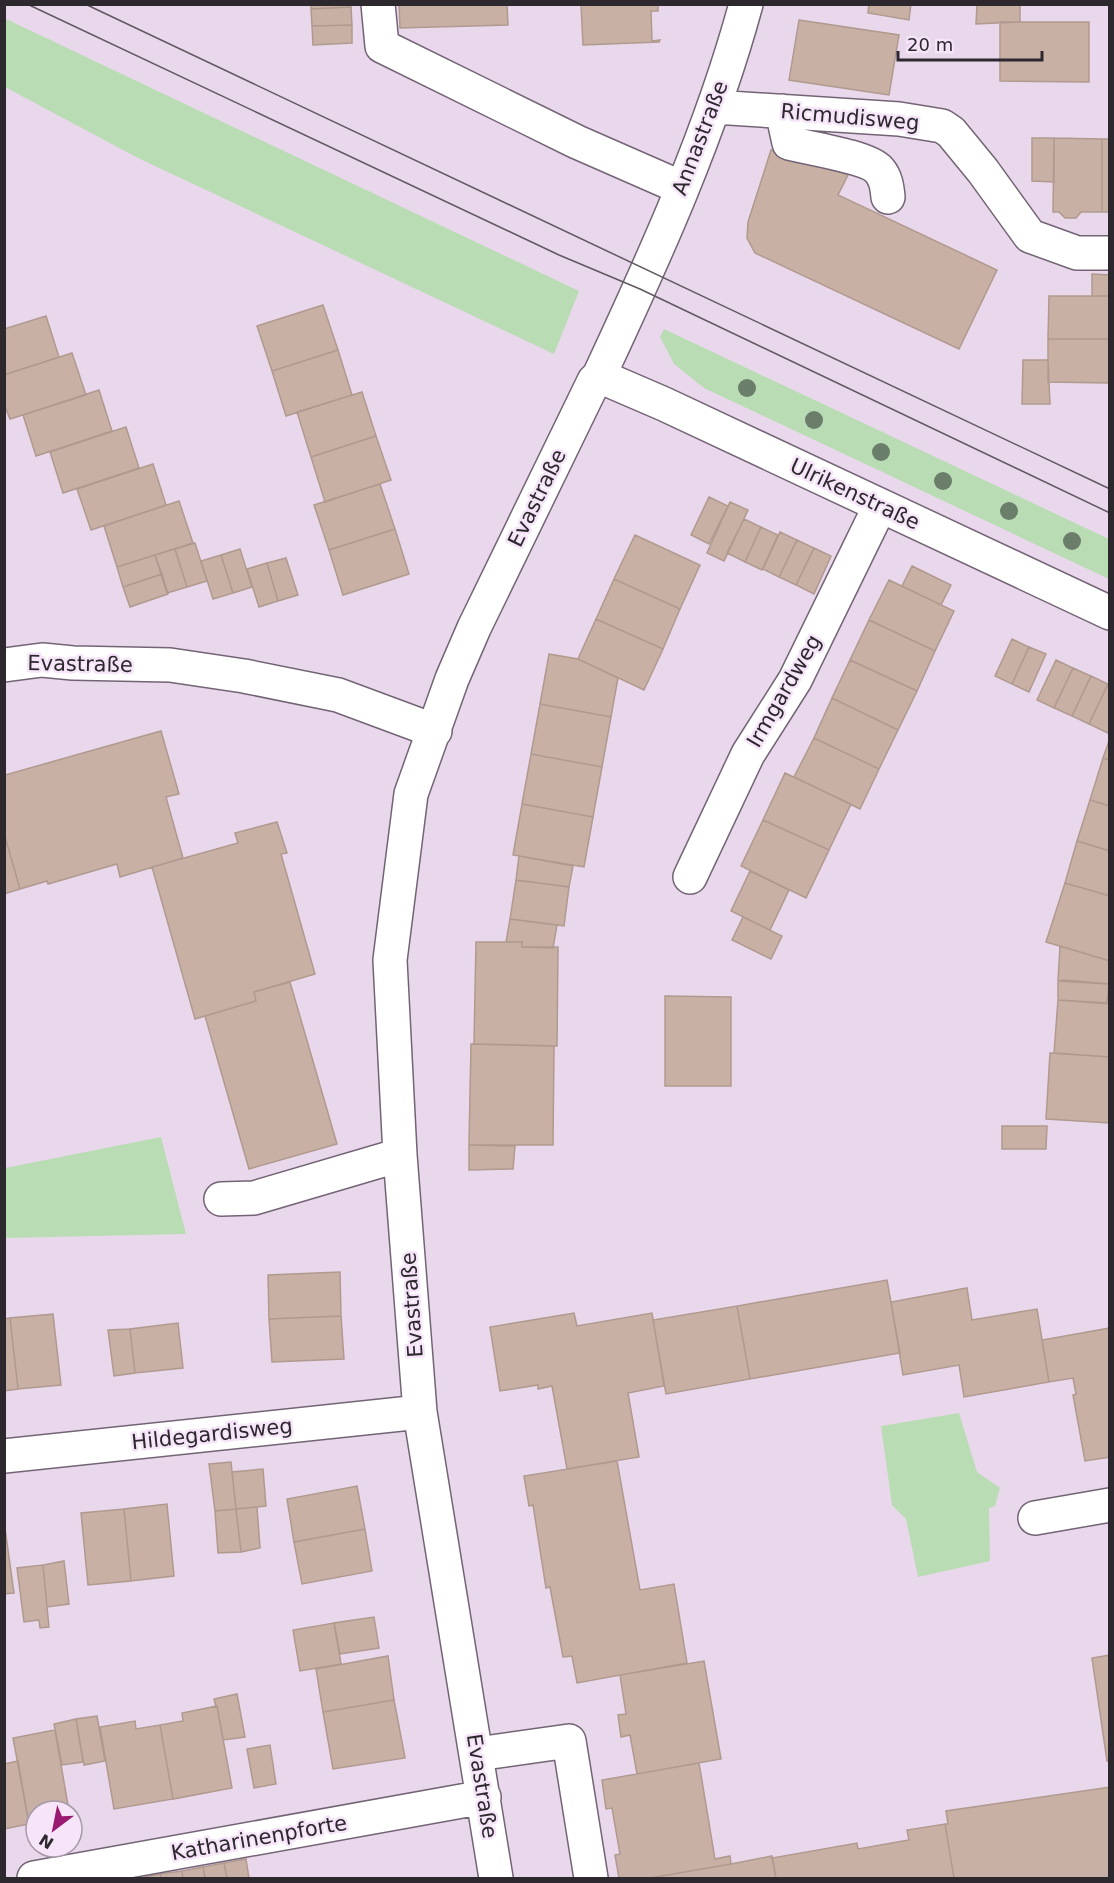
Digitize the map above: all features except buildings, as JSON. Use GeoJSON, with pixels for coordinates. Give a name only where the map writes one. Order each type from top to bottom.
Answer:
{"type":"FeatureCollection","features":[{"type":"Feature","properties":{"kind":"street"},"geometry":{"type":"LineString","coordinates":[[378,4],[382,46],[577,142],[682,188]]}},
{"type":"Feature","properties":{"kind":"street","name":"Annastraße"},"geometry":{"type":"LineString","coordinates":[[648,270],[714,107],[735,46],[746,4]]}},
{"type":"Feature","properties":{"kind":"street","name":"Ricmudisweg"},"geometry":{"type":"LineString","coordinates":[[714,107],[898,119],[942,126],[951,132],[983,171],[1030,236],[1077,253],[1110,253]]}},
{"type":"Feature","properties":{"kind":"street"},"geometry":{"type":"LineString","coordinates":[[782,111],[789,143],[865,161],[878,169],[886,183],[888,197]]}},
{"type":"Feature","properties":{"kind":"street","name":"Evastraße"},"geometry":{"type":"LineString","coordinates":[[496,1878],[420,1412],[400,1155],[390,960],[411,794],[452,679],[474,628],[594,381],[599,376],[648,270]]}},
{"type":"Feature","properties":{"kind":"street","name":"Ulrikenstraße"},"geometry":{"type":"LineString","coordinates":[[599,376],[664,404],[1110,614]]}},
{"type":"Feature","properties":{"kind":"street","name":"Irmgardweg"},"geometry":{"type":"LineString","coordinates":[[690,877],[748,754],[795,680],[880,506]]}},
{"type":"Feature","properties":{"kind":"street","name":"Evastraße"},"geometry":{"type":"LineString","coordinates":[[4,665],[42,660],[170,665],[233,674],[338,695],[435,731]]}},
{"type":"Feature","properties":{"kind":"street"},"geometry":{"type":"LineString","coordinates":[[221,1199],[254,1198],[400,1155]]}},
{"type":"Feature","properties":{"kind":"street","name":"Hildegardisweg"},"geometry":{"type":"LineString","coordinates":[[4,1456],[420,1412]]}},
{"type":"Feature","properties":{"kind":"street"},"geometry":{"type":"LineString","coordinates":[[1035,1518],[1110,1505]]}},
{"type":"Feature","properties":{"kind":"street"},"geometry":{"type":"LineString","coordinates":[[477,1754],[569,1742],[591,1878]]}},
{"type":"Feature","properties":{"kind":"street","name":"Katharinenpforte"},"geometry":{"type":"LineString","coordinates":[[34,1878],[484,1797]]}},
{"type":"Feature","properties":{"kind":"green space"},"geometry":{"type":"Polygon","coordinates":[[[4,18],[579,291],[554,354],[138,158],[5,87],[4,18]]]}},
{"type":"Feature","properties":{"kind":"green space"},"geometry":{"type":"Polygon","coordinates":[[[664,329],[1109,539],[1109,579],[704,388],[674,364],[660,337],[664,329]]]}},
{"type":"Feature","properties":{"kind":"green space"},"geometry":{"type":"Polygon","coordinates":[[[161,1137],[186,1234],[5,1238],[5,1168],[161,1137]]]}},
{"type":"Feature","properties":{"kind":"green space"},"geometry":{"type":"Polygon","coordinates":[[[959,1413],[977,1472],[1000,1488],[995,1506],[989,1508],[990,1561],[918,1577],[906,1519],[892,1505],[881,1426],[959,1413]]]}},
{"type":"Feature","properties":{"kind":"tram line"},"geometry":{"type":"LineString","coordinates":[[27,4],[559,255],[640,289],[1110,513]]}},
{"type":"Feature","properties":{"kind":"tram line"},"geometry":{"type":"LineString","coordinates":[[85,4],[1110,489]]}}]}
